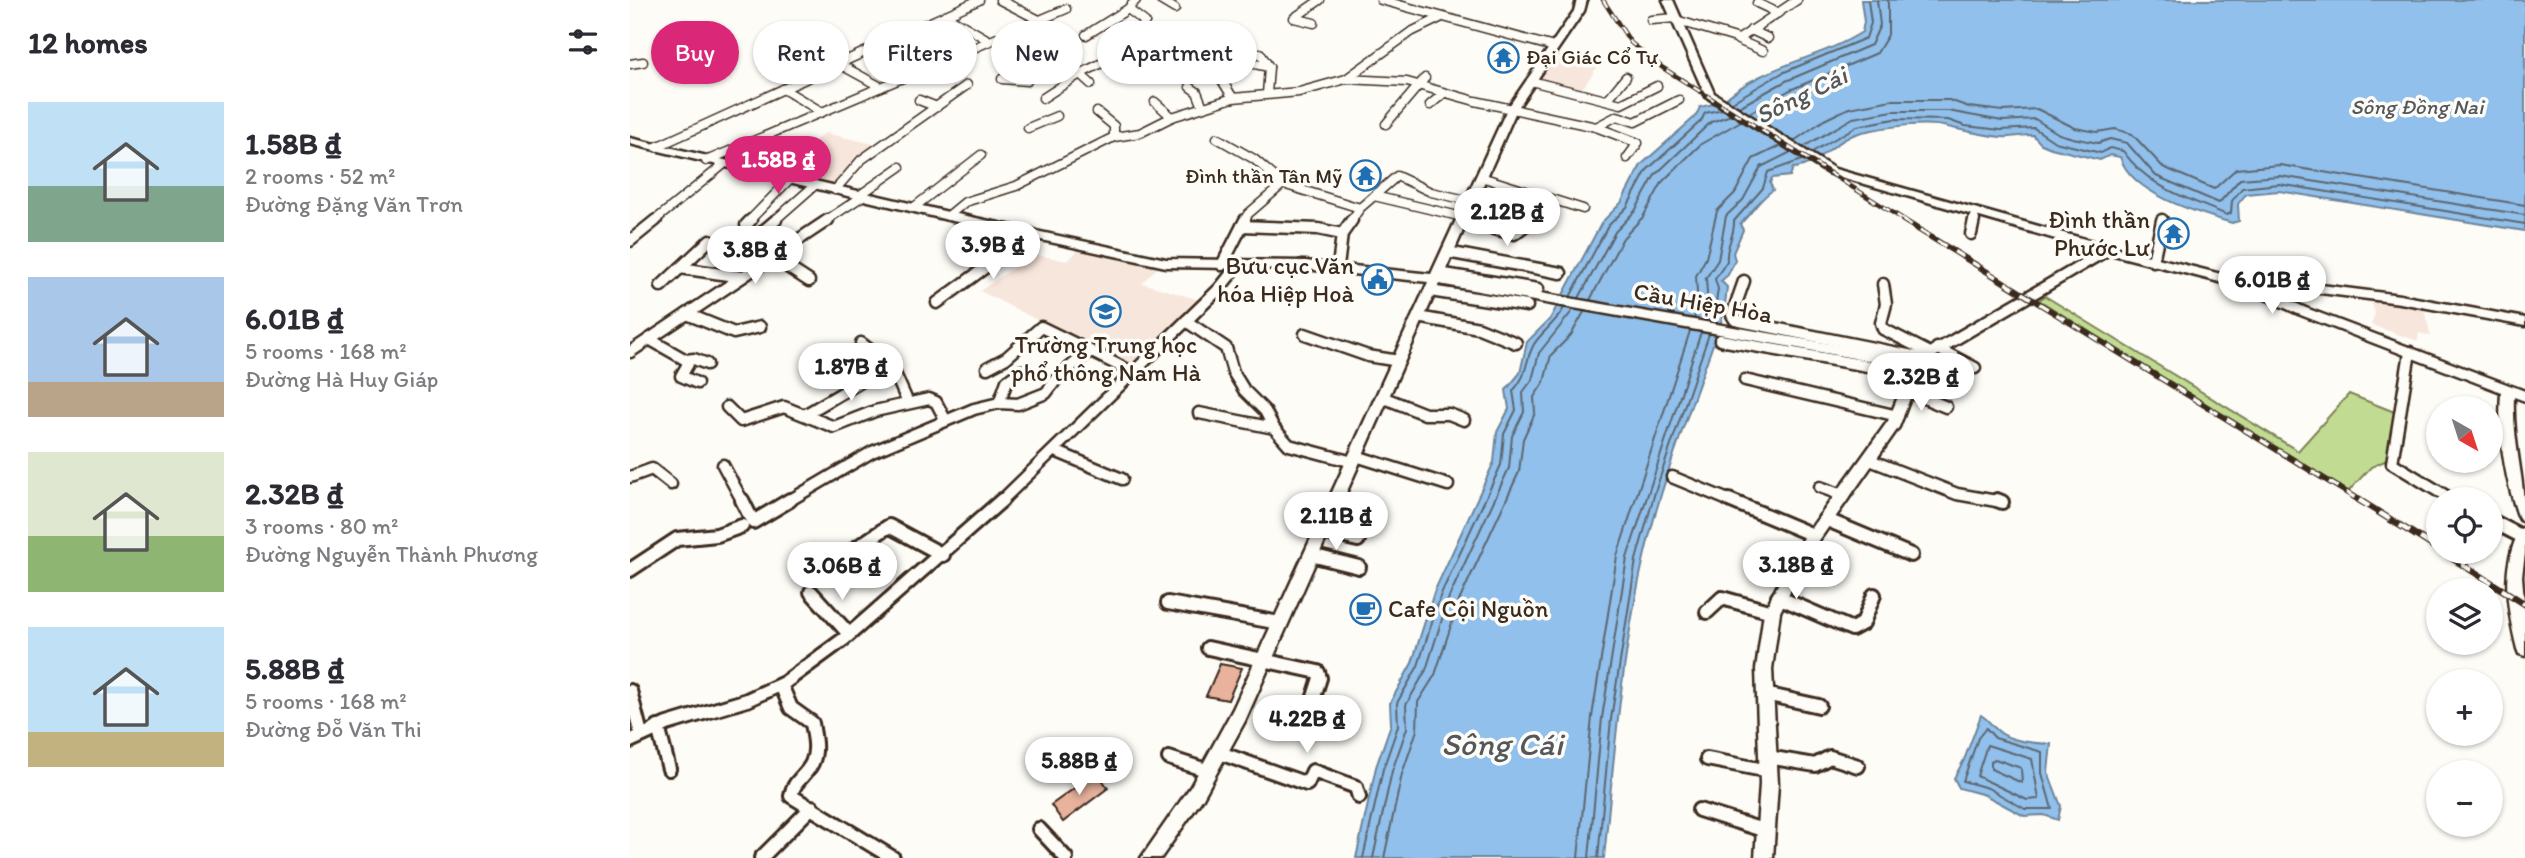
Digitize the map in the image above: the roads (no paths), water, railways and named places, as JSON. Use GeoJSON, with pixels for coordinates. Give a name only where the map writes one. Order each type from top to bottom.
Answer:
{"type":"FeatureCollection","features":[{"type":"Feature","properties":{"kind":"main road"},"geometry":{"type":"LineString","coordinates":[[1150,858],[1220,753],[1512,109],[1583,0]]}},
{"type":"Feature","properties":{"kind":"main road"},"geometry":{"type":"LineString","coordinates":[[1671,0],[1676,19],[1705,88],[1715,99],[1831,171],[2108,250],[2240,282],[2400,299],[2525,322]]}},
{"type":"Feature","properties":{"kind":"main road","name":"Cầu Hiệp Hòa"},"geometry":{"type":"LineString","coordinates":[[630,141],[947,216],[1166,263],[1338,267],[1481,287],[1891,359],[1924,359]]}},
{"type":"Feature","properties":{"kind":"main road"},"geometry":{"type":"LineString","coordinates":[[1764,858],[1768,764],[1764,657],[1775,604],[1813,535],[1870,460],[1898,416],[1907,391],[1924,359],[2108,250]]}},
{"type":"Feature","properties":{"kind":"main road"},"geometry":{"type":"LineString","coordinates":[[2240,282],[2302,312],[2525,396]]}},
{"type":"Feature","properties":{"kind":"main road"},"geometry":{"type":"LineString","coordinates":[[2302,312],[2292,300],[2292,295],[2304,288]]}},
{"type":"Feature","properties":{"kind":"main road"},"geometry":{"type":"LineString","coordinates":[[2328,292],[2321,296],[2318,304],[2321,314],[2329,321]]}},
{"type":"Feature","properties":{"kind":"main road"},"geometry":{"type":"LineString","coordinates":[[2508,390],[2505,426],[2507,458],[2525,516]]}},
{"type":"Feature","properties":{"kind":"main road"},"geometry":{"type":"LineString","coordinates":[[2524,535],[2513,562],[2525,649]]}},
{"type":"Feature","properties":{"kind":"street"},"geometry":{"type":"LineString","coordinates":[[933,21],[979,0]]}},
{"type":"Feature","properties":{"kind":"street"},"geometry":{"type":"LineString","coordinates":[[1000,0],[1039,20],[1066,9]]}},
{"type":"Feature","properties":{"kind":"street"},"geometry":{"type":"LineString","coordinates":[[1086,35],[1105,20],[1128,9],[1136,0]]}},
{"type":"Feature","properties":{"kind":"street"},"geometry":{"type":"LineString","coordinates":[[1160,0],[1175,9]]}},
{"type":"Feature","properties":{"kind":"street"},"geometry":{"type":"LineString","coordinates":[[1314,23],[1294,18],[1320,0]]}},
{"type":"Feature","properties":{"kind":"street"},"geometry":{"type":"LineString","coordinates":[[1381,0],[1554,47]]}},
{"type":"Feature","properties":{"kind":"street"},"geometry":{"type":"LineString","coordinates":[[1736,41],[1797,0]]}},
{"type":"Feature","properties":{"kind":"street"},"geometry":{"type":"LineString","coordinates":[[1757,3],[1778,13]]}},
{"type":"Feature","properties":{"kind":"street"},"geometry":{"type":"LineString","coordinates":[[1083,73],[1116,58],[1132,46],[1135,35],[1145,22],[1128,9]]}},
{"type":"Feature","properties":{"kind":"street"},"geometry":{"type":"LineString","coordinates":[[945,16],[990,41]]}},
{"type":"Feature","properties":{"kind":"street"},"geometry":{"type":"LineString","coordinates":[[947,216],[965,202],[1016,186],[1114,137],[1140,133],[1171,117],[1233,98],[1312,89],[1346,79],[1405,36],[1440,18]]}},
{"type":"Feature","properties":{"kind":"street"},"geometry":{"type":"LineString","coordinates":[[1651,20],[1676,19],[1694,23],[1763,51]]}},
{"type":"Feature","properties":{"kind":"street"},"geometry":{"type":"LineString","coordinates":[[1751,30],[1768,38]]}},
{"type":"Feature","properties":{"kind":"street"},"geometry":{"type":"LineString","coordinates":[[977,47],[990,41]]}},
{"type":"Feature","properties":{"kind":"street"},"geometry":{"type":"LineString","coordinates":[[1260,53],[1269,66],[1271,75],[1267,94]]}},
{"type":"Feature","properties":{"kind":"street"},"geometry":{"type":"LineString","coordinates":[[630,64],[643,62]]}},
{"type":"Feature","properties":{"kind":"street"},"geometry":{"type":"LineString","coordinates":[[1257,64],[1269,66]]}},
{"type":"Feature","properties":{"kind":"street"},"geometry":{"type":"LineString","coordinates":[[849,69],[881,87]]}},
{"type":"Feature","properties":{"kind":"street"},"geometry":{"type":"LineString","coordinates":[[1083,77],[1091,84]]}},
{"type":"Feature","properties":{"kind":"street"},"geometry":{"type":"LineString","coordinates":[[1386,124],[1425,78]]}},
{"type":"Feature","properties":{"kind":"street"},"geometry":{"type":"LineString","coordinates":[[1607,100],[1626,78]]}},
{"type":"Feature","properties":{"kind":"street"},"geometry":{"type":"LineString","coordinates":[[1346,79],[1418,85],[1596,127],[1638,143],[1628,158]]}},
{"type":"Feature","properties":{"kind":"street"},"geometry":{"type":"LineString","coordinates":[[1531,81],[1623,103],[1657,86]]}},
{"type":"Feature","properties":{"kind":"street"},"geometry":{"type":"LineString","coordinates":[[656,147],[794,84]]}},
{"type":"Feature","properties":{"kind":"street"},"geometry":{"type":"LineString","coordinates":[[706,161],[888,84]]}},
{"type":"Feature","properties":{"kind":"street"},"geometry":{"type":"LineString","coordinates":[[1043,98],[1065,84]]}},
{"type":"Feature","properties":{"kind":"street"},"geometry":{"type":"LineString","coordinates":[[1224,84],[1233,98]]}},
{"type":"Feature","properties":{"kind":"street"},"geometry":{"type":"LineString","coordinates":[[835,190],[861,160],[967,85]]}},
{"type":"Feature","properties":{"kind":"street"},"geometry":{"type":"LineString","coordinates":[[1189,87],[1196,92],[1203,107]]}},
{"type":"Feature","properties":{"kind":"street"},"geometry":{"type":"LineString","coordinates":[[783,89],[822,112]]}},
{"type":"Feature","properties":{"kind":"street"},"geometry":{"type":"LineString","coordinates":[[1430,105],[1444,93]]}},
{"type":"Feature","properties":{"kind":"street"},"geometry":{"type":"LineString","coordinates":[[919,100],[937,107]]}},
{"type":"Feature","properties":{"kind":"street"},"geometry":{"type":"LineString","coordinates":[[1596,127],[1617,116],[1635,122],[1660,107],[1679,100]]}},
{"type":"Feature","properties":{"kind":"street"},"geometry":{"type":"LineString","coordinates":[[1155,102],[1171,117]]}},
{"type":"Feature","properties":{"kind":"street"},"geometry":{"type":"LineString","coordinates":[[1097,112],[1114,126],[1114,137]]}},
{"type":"Feature","properties":{"kind":"street"},"geometry":{"type":"LineString","coordinates":[[1028,128],[1057,116]]}},
{"type":"Feature","properties":{"kind":"street"},"geometry":{"type":"LineString","coordinates":[[1217,138],[1254,159],[1283,184],[1360,208]]}},
{"type":"Feature","properties":{"kind":"street"},"geometry":{"type":"LineString","coordinates":[[913,208],[981,155]]}},
{"type":"Feature","properties":{"kind":"street"},"geometry":{"type":"LineString","coordinates":[[630,241],[723,165]]}},
{"type":"Feature","properties":{"kind":"street"},"geometry":{"type":"LineString","coordinates":[[630,352],[900,167]]}},
{"type":"Feature","properties":{"kind":"street"},"geometry":{"type":"LineString","coordinates":[[1338,267],[1342,234],[1360,208],[1394,177],[1401,176],[1431,192],[1471,201]]}},
{"type":"Feature","properties":{"kind":"street"},"geometry":{"type":"LineString","coordinates":[[1481,177],[1583,209]]}},
{"type":"Feature","properties":{"kind":"street"},"geometry":{"type":"LineString","coordinates":[[746,225],[789,180]]}},
{"type":"Feature","properties":{"kind":"street"},"geometry":{"type":"LineString","coordinates":[[1222,265],[1248,214],[1283,184]]}},
{"type":"Feature","properties":{"kind":"street"},"geometry":{"type":"LineString","coordinates":[[763,231],[815,185]]}},
{"type":"Feature","properties":{"kind":"street"},"geometry":{"type":"LineString","coordinates":[[1374,197],[1514,234],[1526,225]]}},
{"type":"Feature","properties":{"kind":"street"},"geometry":{"type":"LineString","coordinates":[[1971,234],[1975,213]]}},
{"type":"Feature","properties":{"kind":"street"},"geometry":{"type":"LineString","coordinates":[[2152,261],[2162,220]]}},
{"type":"Feature","properties":{"kind":"street"},"geometry":{"type":"LineString","coordinates":[[1242,226],[1318,229],[1342,234]]}},
{"type":"Feature","properties":{"kind":"street"},"geometry":{"type":"LineString","coordinates":[[937,303],[1031,234]]}},
{"type":"Feature","properties":{"kind":"street"},"geometry":{"type":"LineString","coordinates":[[661,286],[710,240]]}},
{"type":"Feature","properties":{"kind":"street"},"geometry":{"type":"LineString","coordinates":[[1447,252],[1561,273]]}},
{"type":"Feature","properties":{"kind":"street"},"geometry":{"type":"LineString","coordinates":[[772,257],[809,281]]}},
{"type":"Feature","properties":{"kind":"street"},"geometry":{"type":"LineString","coordinates":[[630,691],[636,737],[781,685],[849,634],[1020,487],[1132,372],[1186,321],[1239,264]]}},
{"type":"Feature","properties":{"kind":"street"},"geometry":{"type":"LineString","coordinates":[[680,268],[741,277]]}},
{"type":"Feature","properties":{"kind":"street"},"geometry":{"type":"LineString","coordinates":[[1434,281],[1538,289]]}},
{"type":"Feature","properties":{"kind":"street"},"geometry":{"type":"LineString","coordinates":[[1434,281],[1527,306]]}},
{"type":"Feature","properties":{"kind":"street"},"geometry":{"type":"LineString","coordinates":[[1744,281],[1732,316],[1735,320],[1975,368]]}},
{"type":"Feature","properties":{"kind":"street"},"geometry":{"type":"LineString","coordinates":[[1883,284],[1886,304],[1881,323],[1883,329],[1924,359]]}},
{"type":"Feature","properties":{"kind":"street"},"geometry":{"type":"LineString","coordinates":[[687,314],[734,333],[760,327]]}},
{"type":"Feature","properties":{"kind":"street"},"geometry":{"type":"LineString","coordinates":[[1418,317],[1479,328],[1516,343]]}},
{"type":"Feature","properties":{"kind":"street"},"geometry":{"type":"LineString","coordinates":[[1186,321],[1226,348],[1233,372],[1244,390],[1265,411],[1273,428],[1296,449],[1354,459],[1448,485]]}},
{"type":"Feature","properties":{"kind":"street"},"geometry":{"type":"LineString","coordinates":[[987,368],[1006,358],[1041,327],[1048,328],[1132,372]]}},
{"type":"Feature","properties":{"kind":"street"},"geometry":{"type":"LineString","coordinates":[[1305,334],[1368,356],[1399,360]]}},
{"type":"Feature","properties":{"kind":"street"},"geometry":{"type":"LineString","coordinates":[[649,340],[686,360],[694,359],[707,364]]}},
{"type":"Feature","properties":{"kind":"street"},"geometry":{"type":"LineString","coordinates":[[1720,340],[1924,359]]}},
{"type":"Feature","properties":{"kind":"street"},"geometry":{"type":"LineString","coordinates":[[861,343],[891,364],[901,376],[908,403]]}},
{"type":"Feature","properties":{"kind":"street"},"geometry":{"type":"LineString","coordinates":[[723,465],[737,484],[739,499],[753,522],[872,452],[945,419],[999,403],[1018,404],[1046,393],[1064,371],[1090,351]]}},
{"type":"Feature","properties":{"kind":"street"},"geometry":{"type":"LineString","coordinates":[[2410,352],[2400,428],[2392,463],[2431,487]]}},
{"type":"Feature","properties":{"kind":"street"},"geometry":{"type":"LineString","coordinates":[[686,360],[688,364],[681,376],[697,383]]}},
{"type":"Feature","properties":{"kind":"street"},"geometry":{"type":"LineString","coordinates":[[806,414],[891,364]]}},
{"type":"Feature","properties":{"kind":"street"},"geometry":{"type":"LineString","coordinates":[[999,403],[1007,381],[1021,371]]}},
{"type":"Feature","properties":{"kind":"street"},"geometry":{"type":"LineString","coordinates":[[1745,380],[1898,416]]}},
{"type":"Feature","properties":{"kind":"street"},"geometry":{"type":"LineString","coordinates":[[1907,391],[1946,407]]}},
{"type":"Feature","properties":{"kind":"street"},"geometry":{"type":"LineString","coordinates":[[1382,397],[1425,414],[1449,414],[1464,420]]}},
{"type":"Feature","properties":{"kind":"street"},"geometry":{"type":"LineString","coordinates":[[727,407],[741,421],[752,420],[779,408],[806,414],[834,427],[875,411],[929,399],[936,402],[945,419]]}},
{"type":"Feature","properties":{"kind":"street"},"geometry":{"type":"LineString","coordinates":[[1199,413],[1273,428]]}},
{"type":"Feature","properties":{"kind":"street"},"geometry":{"type":"LineString","coordinates":[[1055,451],[1122,479]]}},
{"type":"Feature","properties":{"kind":"street"},"geometry":{"type":"LineString","coordinates":[[1870,460],[1957,494],[1970,498],[1989,497],[2002,502]]}},
{"type":"Feature","properties":{"kind":"street"},"geometry":{"type":"LineString","coordinates":[[630,477],[652,469],[671,484]]}},
{"type":"Feature","properties":{"kind":"street"},"geometry":{"type":"LineString","coordinates":[[1672,477],[1813,535]]}},
{"type":"Feature","properties":{"kind":"street"},"geometry":{"type":"LineString","coordinates":[[1820,487],[1842,495]]}},
{"type":"Feature","properties":{"kind":"street"},"geometry":{"type":"LineString","coordinates":[[1825,519],[1911,555]]}},
{"type":"Feature","properties":{"kind":"street"},"geometry":{"type":"LineString","coordinates":[[630,570],[677,539],[717,535],[742,526]]}},
{"type":"Feature","properties":{"kind":"street"},"geometry":{"type":"LineString","coordinates":[[832,564],[890,526],[943,555]]}},
{"type":"Feature","properties":{"kind":"street"},"geometry":{"type":"LineString","coordinates":[[2503,526],[2524,535]]}},
{"type":"Feature","properties":{"kind":"street"},"geometry":{"type":"LineString","coordinates":[[1322,532],[1358,540]]}},
{"type":"Feature","properties":{"kind":"street"},"geometry":{"type":"LineString","coordinates":[[1311,555],[1359,567]]}},
{"type":"Feature","properties":{"kind":"street"},"geometry":{"type":"LineString","coordinates":[[811,592],[849,634]]}},
{"type":"Feature","properties":{"kind":"street"},"geometry":{"type":"LineString","coordinates":[[1707,612],[1722,598],[1775,604],[1852,629],[1863,623],[1874,595]]}},
{"type":"Feature","properties":{"kind":"street"},"geometry":{"type":"LineString","coordinates":[[1168,603],[1280,623]]}},
{"type":"Feature","properties":{"kind":"street"},"geometry":{"type":"LineString","coordinates":[[1208,648],[1318,672],[1320,678],[1311,705]]}},
{"type":"Feature","properties":{"kind":"street"},"geometry":{"type":"LineString","coordinates":[[781,685],[791,708],[812,723],[814,739],[812,763],[790,792],[791,796],[893,858]]}},
{"type":"Feature","properties":{"kind":"street"},"geometry":{"type":"LineString","coordinates":[[1765,694],[1819,706]]}},
{"type":"Feature","properties":{"kind":"street"},"geometry":{"type":"LineString","coordinates":[[659,727],[669,769]]}},
{"type":"Feature","properties":{"kind":"street"},"geometry":{"type":"LineString","coordinates":[[1220,753],[1307,784],[1313,771],[1334,777],[1356,787],[1359,797]]}},
{"type":"Feature","properties":{"kind":"street"},"geometry":{"type":"LineString","coordinates":[[1169,758],[1209,771]]}},
{"type":"Feature","properties":{"kind":"street"},"geometry":{"type":"LineString","coordinates":[[1707,759],[1815,765],[1830,758],[1858,766]]}},
{"type":"Feature","properties":{"kind":"street"},"geometry":{"type":"LineString","coordinates":[[761,858],[812,807]]}},
{"type":"Feature","properties":{"kind":"street"},"geometry":{"type":"LineString","coordinates":[[1699,810],[1766,831]]}},
{"type":"Feature","properties":{"kind":"street"},"geometry":{"type":"LineString","coordinates":[[1039,830],[1066,858]]}},
{"type":"Feature","properties":{"kind":"water"},"geometry":{"type":"Polygon","coordinates":[[[1861,0],[2525,0],[2525,231],[2279,191],[2246,194],[2238,204],[2239,221],[2232,223],[2183,207],[2151,191],[2137,181],[2120,157],[2110,155],[2100,160],[2051,148],[2041,144],[2033,135],[2001,137],[1939,125],[1917,125],[1852,135],[1811,163],[1793,168],[1790,176],[1772,178],[1770,183],[1773,190],[1740,224],[1743,230],[1733,253],[1735,260],[1728,275],[1721,281],[1727,287],[1724,313],[1670,467],[1651,530],[1635,599],[1615,746],[1604,858],[1356,858],[1376,767],[1391,724],[1390,703],[1412,663],[1434,592],[1494,462],[1497,432],[1509,409],[1506,390],[1520,373],[1527,342],[1550,319],[1602,222],[1621,203],[1641,165],[1696,116],[1700,107],[1722,102],[1754,79],[1827,50],[1862,32],[1864,22],[1861,0]]]}},
{"type":"Feature","properties":{"kind":"water"},"geometry":{"type":"Polygon","coordinates":[[[1981,715],[2008,737],[2051,744],[2048,772],[2061,806],[2058,820],[2044,815],[2024,816],[1985,795],[1959,788],[1954,778],[1964,760],[1981,715]]]}},
{"type":"Feature","properties":{"kind":"railway"},"geometry":{"type":"LineString","coordinates":[[1603,0],[1631,43],[1663,68],[1906,221]]}},
{"type":"Feature","properties":{"kind":"railway"},"geometry":{"type":"LineString","coordinates":[[1903,220],[2362,502]]}},
{"type":"Feature","properties":{"kind":"railway"},"geometry":{"type":"LineString","coordinates":[[2359,500],[2426,542]]}},
{"type":"Feature","properties":{"kind":"railway"},"geometry":{"type":"LineString","coordinates":[[2462,564],[2525,604]]}},
{"type":"Feature","properties":{"kind":"place","name":"Đại Giác Cổ Tự"},"geometry":{"type":"Point","coordinates":[1503,57]}},
{"type":"Feature","properties":{"kind":"place","name":"Đình thần Tân Mỹ"},"geometry":{"type":"Point","coordinates":[1365,176]}},
{"type":"Feature","properties":{"kind":"place","name":"Đình thần Phước Lư"},"geometry":{"type":"Point","coordinates":[2173,234]}},
{"type":"Feature","properties":{"kind":"place","name":"Bưu cục Văn hóa Hiệp Hoà"},"geometry":{"type":"Point","coordinates":[1377,280]}},
{"type":"Feature","properties":{"kind":"place","name":"Trường Trung học phổ thông Nam Hà"},"geometry":{"type":"Point","coordinates":[1106,311]}},
{"type":"Feature","properties":{"kind":"place","name":"Cafe Cội Nguồn"},"geometry":{"type":"Point","coordinates":[1365,609]}},
{"type":"Feature","properties":{"kind":"water label","name":"Sông Cái"},"geometry":{"type":"Point","coordinates":[1801,95]}},
{"type":"Feature","properties":{"kind":"water label","name":"Sông Đồng Nai"},"geometry":{"type":"Point","coordinates":[2417,107]}},
{"type":"Feature","properties":{"kind":"water label","name":"Sông Cái"},"geometry":{"type":"Point","coordinates":[1502,744]}}]}
